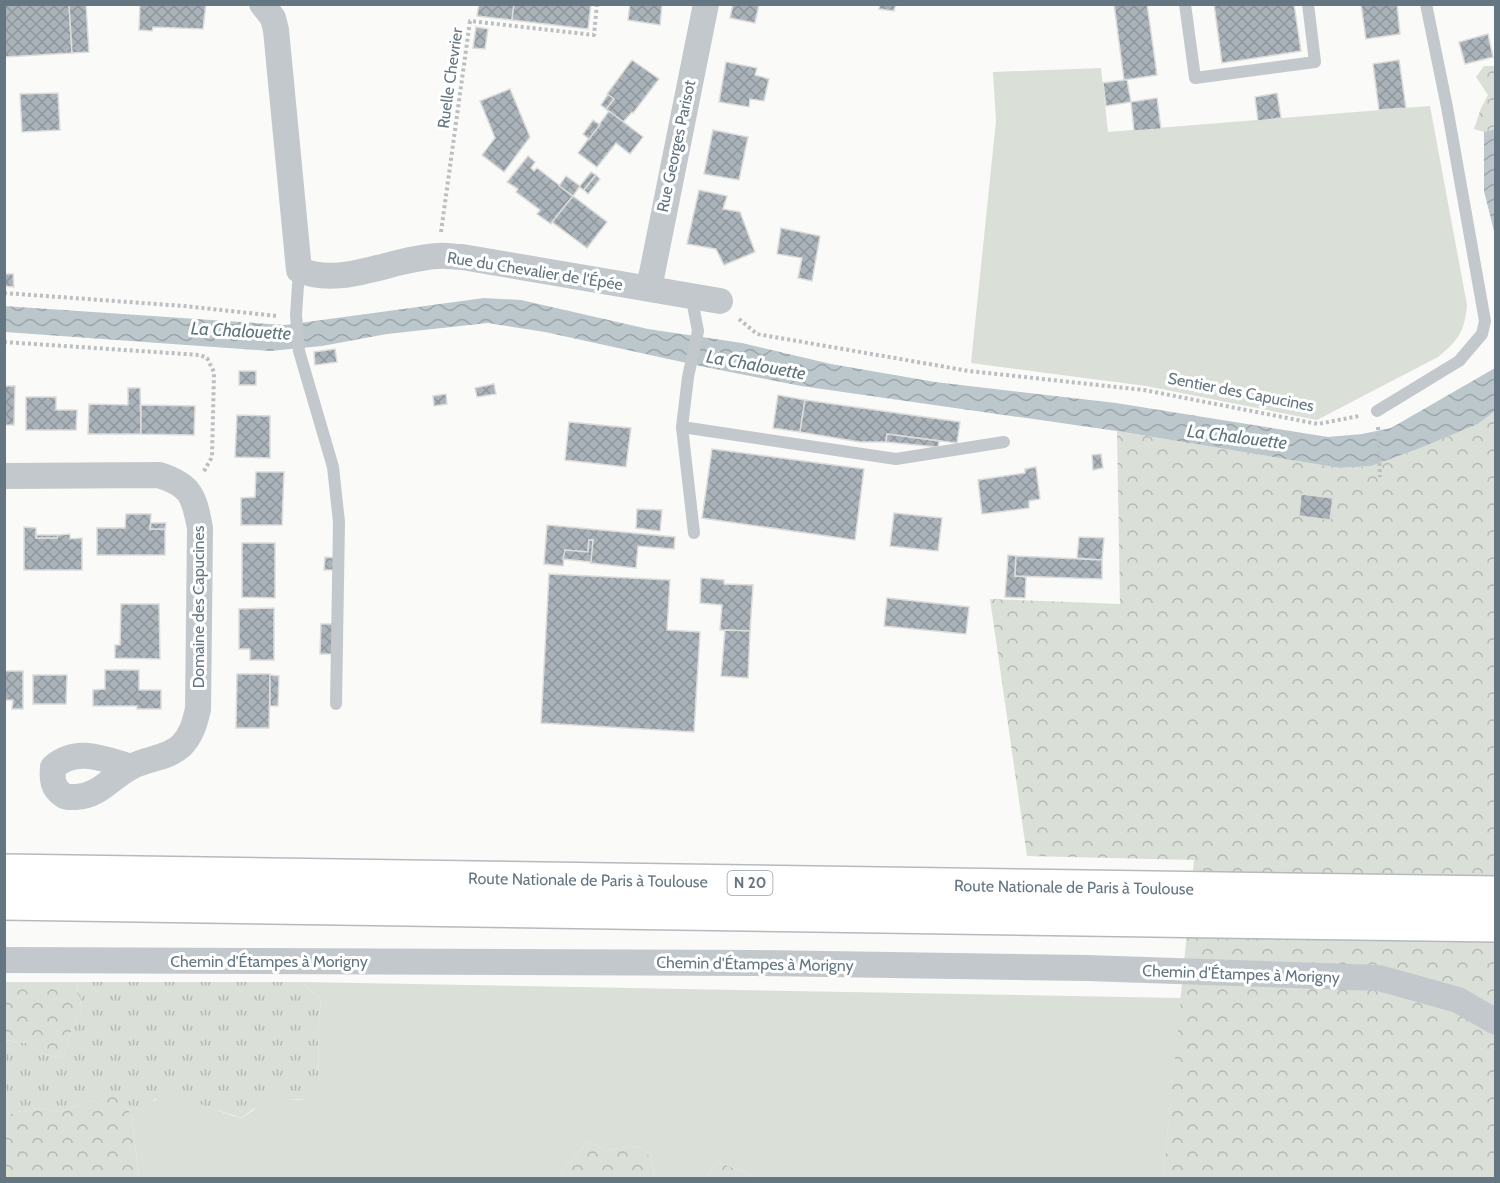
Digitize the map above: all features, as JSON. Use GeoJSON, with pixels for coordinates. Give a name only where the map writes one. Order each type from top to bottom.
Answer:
{"type":"FeatureCollection","features":[{"type":"Feature","properties":{"kind":"main road","name":"Route Nationale de Paris à Toulouse"},"geometry":{"type":"LineString","coordinates":[[4,871],[1496,893]]}},
{"type":"Feature","properties":{"kind":"main road","name":"Route Nationale de Paris à Toulouse"},"geometry":{"type":"LineString","coordinates":[[4,903],[1496,925]]}},
{"type":"Feature","properties":{"kind":"street"},"geometry":{"type":"LineString","coordinates":[[262,4],[273,18],[276,30],[299,270]]}},
{"type":"Feature","properties":{"kind":"street","name":"Rue Georges Parisot"},"geometry":{"type":"LineString","coordinates":[[649,288],[706,4]]}},
{"type":"Feature","properties":{"kind":"street","name":"Rue du Chevalier de l'Épée"},"geometry":{"type":"LineString","coordinates":[[299,270],[311,275],[331,277],[438,256],[462,257],[720,301]]}},
{"type":"Feature","properties":{"kind":"street"},"geometry":{"type":"LineString","coordinates":[[4,476],[159,475],[176,481],[189,492]]}},
{"type":"Feature","properties":{"kind":"street","name":"Domaine des Capucines"},"geometry":{"type":"LineString","coordinates":[[131,767],[165,756],[181,745],[193,730],[198,709],[200,528],[196,506],[189,492]]}},
{"type":"Feature","properties":{"kind":"street","name":"Chemin d'Étampes à Morigny"},"geometry":{"type":"LineString","coordinates":[[4,960],[767,963],[1086,968],[1379,978],[1458,1000],[1496,1022]]}},
{"type":"Feature","properties":{"kind":"lane"},"geometry":{"type":"LineString","coordinates":[[1185,4],[1195,78],[1316,62],[1308,4]]}},
{"type":"Feature","properties":{"kind":"lane"},"geometry":{"type":"LineString","coordinates":[[1377,411],[1459,360],[1482,334],[1485,321],[1426,4]]}},
{"type":"Feature","properties":{"kind":"lane"},"geometry":{"type":"LineString","coordinates":[[299,270],[296,315],[299,351],[333,467],[339,522],[336,704]]}},
{"type":"Feature","properties":{"kind":"lane"},"geometry":{"type":"LineString","coordinates":[[692,295],[698,331],[688,377],[682,427],[694,533]]}},
{"type":"Feature","properties":{"kind":"lane"},"geometry":{"type":"LineString","coordinates":[[682,427],[896,459],[1004,442]]}},
{"type":"Feature","properties":{"kind":"path","name":"Ruelle Chevrier"},"geometry":{"type":"LineString","coordinates":[[438,256],[470,21],[594,36],[597,4]]}},
{"type":"Feature","properties":{"kind":"path"},"geometry":{"type":"LineString","coordinates":[[4,293],[184,306],[289,317],[296,315]]}},
{"type":"Feature","properties":{"kind":"path","name":"Sentier des Capucines"},"geometry":{"type":"LineString","coordinates":[[720,301],[757,334],[957,369],[1144,390],[1318,424],[1351,419],[1377,411]]}},
{"type":"Feature","properties":{"kind":"path"},"geometry":{"type":"LineString","coordinates":[[4,342],[200,355],[207,358],[214,372],[212,457],[208,468],[189,492]]}},
{"type":"Feature","properties":{"kind":"path"},"geometry":{"type":"LineString","coordinates":[[1377,411],[1380,477]]}},
{"type":"Feature","properties":{"kind":"green space"},"geometry":{"type":"Polygon","coordinates":[[[1484,66],[1495,66],[1495,129],[1484,132],[1474,129],[1488,95],[1476,77],[1484,66]]]}},
{"type":"Feature","properties":{"kind":"green space"},"geometry":{"type":"Polygon","coordinates":[[[1101,68],[1108,132],[1430,106],[1467,305],[1462,329],[1451,346],[1438,357],[1317,420],[1146,386],[971,363],[996,121],[993,72],[1101,68]]]}},
{"type":"Feature","properties":{"kind":"green space"},"geometry":{"type":"Polygon","coordinates":[[[1495,411],[1495,1178],[1163,1178],[1194,860],[1027,856],[990,599],[1120,604],[1117,431],[1340,468],[1371,466],[1418,449],[1478,424],[1495,411]]]}},
{"type":"Feature","properties":{"kind":"green space"},"geometry":{"type":"Polygon","coordinates":[[[5,982],[76,982],[82,1009],[70,1034],[63,1058],[44,1055],[26,1043],[5,1040],[5,982]]]}},
{"type":"Feature","properties":{"kind":"green space"},"geometry":{"type":"Polygon","coordinates":[[[76,982],[301,982],[321,999],[318,1029],[319,1090],[315,1096],[308,1099],[293,1099],[253,1109],[242,1118],[182,1099],[155,1099],[132,1117],[124,1102],[95,1100],[59,1112],[36,1108],[5,1115],[4,1040],[26,1043],[44,1055],[63,1058],[70,1034],[82,1009],[76,982]]]}},
{"type":"Feature","properties":{"kind":"green space"},"geometry":{"type":"Polygon","coordinates":[[[301,982],[1181,998],[1163,1178],[759,1178],[718,1162],[706,1178],[655,1178],[650,1158],[641,1148],[627,1147],[607,1151],[588,1141],[557,1178],[139,1178],[132,1117],[152,1101],[165,1098],[187,1100],[242,1118],[266,1101],[303,1099],[315,1095],[319,1090],[318,1029],[321,999],[301,982]]]}},
{"type":"Feature","properties":{"kind":"green space"},"geometry":{"type":"Polygon","coordinates":[[[116,1096],[124,1102],[132,1117],[139,1178],[5,1178],[5,1115],[36,1108],[59,1112],[95,1100],[116,1096]]]}},
{"type":"Feature","properties":{"kind":"green space"},"geometry":{"type":"Polygon","coordinates":[[[588,1141],[607,1151],[627,1147],[641,1148],[650,1158],[655,1178],[557,1178],[588,1141]]]}},
{"type":"Feature","properties":{"kind":"green space"},"geometry":{"type":"Polygon","coordinates":[[[718,1162],[759,1178],[706,1178],[718,1162]]]}},
{"type":"Feature","properties":{"kind":"water"},"geometry":{"type":"Polygon","coordinates":[[[1496,129],[1495,235],[1484,191],[1484,132],[1496,129]]]}},
{"type":"Feature","properties":{"kind":"water","name":"La Chalouette"},"geometry":{"type":"Polygon","coordinates":[[[484,298],[521,300],[648,329],[742,343],[831,364],[935,382],[1116,403],[1328,437],[1362,434],[1391,428],[1495,368],[1495,411],[1478,424],[1418,449],[1371,466],[1340,468],[1117,431],[801,386],[545,332],[488,323],[387,334],[322,346],[270,351],[5,332],[4,306],[285,325],[484,298]]]}},
{"type":"Feature","properties":{"kind":"building"},"geometry":{"type":"Polygon","coordinates":[[[4,4],[69,4],[72,53],[4,57],[4,4]]]}},
{"type":"Feature","properties":{"kind":"building"},"geometry":{"type":"Polygon","coordinates":[[[69,4],[86,4],[89,52],[72,53],[69,4]]]}},
{"type":"Feature","properties":{"kind":"building"},"geometry":{"type":"Polygon","coordinates":[[[140,4],[206,4],[203,29],[153,27],[152,31],[139,30],[140,4]]]}},
{"type":"Feature","properties":{"kind":"building"},"geometry":{"type":"Polygon","coordinates":[[[479,4],[514,4],[512,20],[477,16],[479,4]]]}},
{"type":"Feature","properties":{"kind":"building"},"geometry":{"type":"Polygon","coordinates":[[[514,4],[591,4],[588,29],[512,20],[514,4]]]}},
{"type":"Feature","properties":{"kind":"building"},"geometry":{"type":"Polygon","coordinates":[[[630,4],[662,4],[660,25],[628,20],[630,4]]]}},
{"type":"Feature","properties":{"kind":"building"},"geometry":{"type":"Polygon","coordinates":[[[733,4],[759,4],[755,23],[730,18],[733,4]]]}},
{"type":"Feature","properties":{"kind":"building"},"geometry":{"type":"Polygon","coordinates":[[[880,4],[896,4],[894,11],[879,9],[880,4]]]}},
{"type":"Feature","properties":{"kind":"building"},"geometry":{"type":"Polygon","coordinates":[[[1114,4],[1147,4],[1157,75],[1124,80],[1114,4]]]}},
{"type":"Feature","properties":{"kind":"building"},"geometry":{"type":"Polygon","coordinates":[[[1214,4],[1294,4],[1301,51],[1222,63],[1214,4]]]}},
{"type":"Feature","properties":{"kind":"building"},"geometry":{"type":"Polygon","coordinates":[[[1361,4],[1397,4],[1400,34],[1366,39],[1361,4]]]}},
{"type":"Feature","properties":{"kind":"building"},"geometry":{"type":"Polygon","coordinates":[[[476,27],[488,29],[485,49],[473,48],[476,27]]]}},
{"type":"Feature","properties":{"kind":"building"},"geometry":{"type":"Polygon","coordinates":[[[1488,34],[1493,57],[1465,64],[1459,42],[1488,34]]]}},
{"type":"Feature","properties":{"kind":"building"},"geometry":{"type":"Polygon","coordinates":[[[632,60],[659,79],[633,113],[623,122],[606,109],[614,99],[607,94],[632,60]]]}},
{"type":"Feature","properties":{"kind":"building"},"geometry":{"type":"Polygon","coordinates":[[[1399,60],[1406,108],[1379,110],[1373,64],[1399,60]]]}},
{"type":"Feature","properties":{"kind":"building"},"geometry":{"type":"Polygon","coordinates":[[[726,62],[757,68],[755,75],[769,79],[764,101],[750,99],[749,107],[719,102],[726,62]]]}},
{"type":"Feature","properties":{"kind":"building"},"geometry":{"type":"Polygon","coordinates":[[[1127,80],[1131,102],[1106,106],[1103,83],[1127,80]]]}},
{"type":"Feature","properties":{"kind":"building"},"geometry":{"type":"Polygon","coordinates":[[[510,89],[530,137],[504,172],[482,155],[495,138],[480,101],[510,89]]]}},
{"type":"Feature","properties":{"kind":"building"},"geometry":{"type":"Polygon","coordinates":[[[58,93],[60,130],[22,132],[20,94],[58,93]]]}},
{"type":"Feature","properties":{"kind":"building"},"geometry":{"type":"Polygon","coordinates":[[[1277,93],[1281,118],[1258,121],[1255,97],[1277,93]]]}},
{"type":"Feature","properties":{"kind":"building"},"geometry":{"type":"Polygon","coordinates":[[[608,94],[614,99],[606,109],[601,105],[608,94]]]}},
{"type":"Feature","properties":{"kind":"building"},"geometry":{"type":"Polygon","coordinates":[[[1157,98],[1161,129],[1134,131],[1131,102],[1157,98]]]}},
{"type":"Feature","properties":{"kind":"building"},"geometry":{"type":"Polygon","coordinates":[[[609,111],[643,137],[630,154],[616,143],[597,167],[578,153],[609,111]]]}},
{"type":"Feature","properties":{"kind":"building"},"geometry":{"type":"Polygon","coordinates":[[[593,120],[600,125],[589,139],[583,134],[593,120]]]}},
{"type":"Feature","properties":{"kind":"building"},"geometry":{"type":"Polygon","coordinates":[[[713,130],[748,137],[739,180],[704,174],[713,130]]]}},
{"type":"Feature","properties":{"kind":"building"},"geometry":{"type":"Polygon","coordinates":[[[528,156],[535,162],[531,168],[534,171],[537,168],[573,196],[551,224],[537,214],[540,210],[516,192],[518,189],[507,182],[528,156]]]}},
{"type":"Feature","properties":{"kind":"building"},"geometry":{"type":"Polygon","coordinates":[[[591,172],[596,175],[584,190],[579,187],[591,172]]]}},
{"type":"Feature","properties":{"kind":"building"},"geometry":{"type":"Polygon","coordinates":[[[596,175],[600,179],[588,194],[584,190],[596,175]]]}},
{"type":"Feature","properties":{"kind":"building"},"geometry":{"type":"Polygon","coordinates":[[[566,176],[580,186],[573,196],[559,186],[566,176]]]}},
{"type":"Feature","properties":{"kind":"building"},"geometry":{"type":"Polygon","coordinates":[[[699,190],[727,196],[723,209],[740,212],[755,252],[724,265],[716,249],[687,244],[699,190]]]}},
{"type":"Feature","properties":{"kind":"building"},"geometry":{"type":"Polygon","coordinates":[[[573,196],[607,222],[587,248],[552,222],[573,196]]]}},
{"type":"Feature","properties":{"kind":"building"},"geometry":{"type":"Polygon","coordinates":[[[781,228],[820,236],[812,281],[798,278],[802,258],[777,254],[781,228]]]}},
{"type":"Feature","properties":{"kind":"building"},"geometry":{"type":"Polygon","coordinates":[[[4,274],[13,274],[14,287],[4,286],[4,274]]]}},
{"type":"Feature","properties":{"kind":"building"},"geometry":{"type":"Polygon","coordinates":[[[335,349],[337,362],[315,365],[314,352],[335,349]]]}},
{"type":"Feature","properties":{"kind":"building"},"geometry":{"type":"Polygon","coordinates":[[[239,371],[256,371],[256,385],[239,385],[239,371]]]}},
{"type":"Feature","properties":{"kind":"building"},"geometry":{"type":"Polygon","coordinates":[[[494,384],[496,394],[477,397],[475,388],[494,384]]]}},
{"type":"Feature","properties":{"kind":"building"},"geometry":{"type":"Polygon","coordinates":[[[4,386],[15,386],[14,425],[4,425],[4,386]]]}},
{"type":"Feature","properties":{"kind":"building"},"geometry":{"type":"Polygon","coordinates":[[[128,388],[140,388],[141,434],[88,434],[89,404],[128,405],[128,388]]]}},
{"type":"Feature","properties":{"kind":"building"},"geometry":{"type":"Polygon","coordinates":[[[446,394],[447,404],[434,406],[433,396],[446,394]]]}},
{"type":"Feature","properties":{"kind":"building"},"geometry":{"type":"Polygon","coordinates":[[[778,395],[805,400],[800,432],[773,428],[778,395]]]}},
{"type":"Feature","properties":{"kind":"building"},"geometry":{"type":"Polygon","coordinates":[[[26,397],[56,397],[56,410],[77,410],[76,430],[26,430],[26,397]]]}},
{"type":"Feature","properties":{"kind":"building"},"geometry":{"type":"Polygon","coordinates":[[[805,400],[960,422],[957,443],[887,434],[886,442],[860,442],[800,432],[805,400]]]}},
{"type":"Feature","properties":{"kind":"building"},"geometry":{"type":"Polygon","coordinates":[[[141,405],[195,406],[194,435],[141,434],[141,405]]]}},
{"type":"Feature","properties":{"kind":"building"},"geometry":{"type":"Polygon","coordinates":[[[237,415],[270,416],[270,458],[235,457],[237,415]]]}},
{"type":"Feature","properties":{"kind":"building"},"geometry":{"type":"Polygon","coordinates":[[[569,422],[631,428],[626,467],[565,460],[569,422]]]}},
{"type":"Feature","properties":{"kind":"building"},"geometry":{"type":"Polygon","coordinates":[[[887,434],[939,441],[938,447],[886,442],[887,434]]]}},
{"type":"Feature","properties":{"kind":"building"},"geometry":{"type":"Polygon","coordinates":[[[712,449],[864,469],[855,540],[702,518],[712,449]]]}},
{"type":"Feature","properties":{"kind":"building"},"geometry":{"type":"Polygon","coordinates":[[[1101,454],[1103,468],[1093,470],[1092,455],[1101,454]]]}},
{"type":"Feature","properties":{"kind":"building"},"geometry":{"type":"Polygon","coordinates":[[[1036,467],[1040,499],[1029,501],[1029,508],[982,514],[978,480],[1025,473],[1025,469],[1036,467]]]}},
{"type":"Feature","properties":{"kind":"building"},"geometry":{"type":"Polygon","coordinates":[[[256,472],[284,472],[282,525],[241,525],[241,498],[255,497],[256,472]]]}},
{"type":"Feature","properties":{"kind":"building"},"geometry":{"type":"Polygon","coordinates":[[[1301,494],[1333,498],[1330,520],[1299,516],[1301,494]]]}},
{"type":"Feature","properties":{"kind":"building"},"geometry":{"type":"Polygon","coordinates":[[[637,509],[662,510],[660,531],[636,528],[637,509]]]}},
{"type":"Feature","properties":{"kind":"building"},"geometry":{"type":"Polygon","coordinates":[[[894,513],[942,518],[938,551],[890,546],[894,513]]]}},
{"type":"Feature","properties":{"kind":"building"},"geometry":{"type":"Polygon","coordinates":[[[126,514],[151,514],[150,529],[165,529],[165,555],[97,555],[97,528],[125,528],[126,514]]]}},
{"type":"Feature","properties":{"kind":"building"},"geometry":{"type":"Polygon","coordinates":[[[151,523],[166,523],[165,529],[150,529],[151,523]]]}},
{"type":"Feature","properties":{"kind":"building"},"geometry":{"type":"Polygon","coordinates":[[[547,525],[675,537],[674,549],[638,546],[636,568],[590,563],[593,540],[589,540],[588,552],[565,550],[563,566],[544,564],[547,525]]]}},
{"type":"Feature","properties":{"kind":"building"},"geometry":{"type":"Polygon","coordinates":[[[24,527],[36,528],[36,538],[57,538],[58,535],[70,534],[70,539],[82,538],[82,570],[24,570],[24,527]]]}},
{"type":"Feature","properties":{"kind":"building"},"geometry":{"type":"Polygon","coordinates":[[[36,535],[58,535],[57,538],[36,538],[36,535]]]}},
{"type":"Feature","properties":{"kind":"building"},"geometry":{"type":"Polygon","coordinates":[[[1079,537],[1104,538],[1102,560],[1077,558],[1079,537]]]}},
{"type":"Feature","properties":{"kind":"building"},"geometry":{"type":"Polygon","coordinates":[[[589,540],[593,540],[591,562],[563,559],[565,550],[588,552],[589,540]]]}},
{"type":"Feature","properties":{"kind":"building"},"geometry":{"type":"Polygon","coordinates":[[[242,543],[275,543],[275,598],[242,597],[242,543]]]}},
{"type":"Feature","properties":{"kind":"building"},"geometry":{"type":"Polygon","coordinates":[[[1008,555],[1016,556],[1015,576],[1026,577],[1025,598],[1005,597],[1008,555]]]}},
{"type":"Feature","properties":{"kind":"building"},"geometry":{"type":"Polygon","coordinates":[[[1016,556],[1102,560],[1102,579],[1015,576],[1016,556]]]}},
{"type":"Feature","properties":{"kind":"building"},"geometry":{"type":"Polygon","coordinates":[[[325,557],[335,558],[334,570],[324,570],[325,557]]]}},
{"type":"Feature","properties":{"kind":"building"},"geometry":{"type":"Polygon","coordinates":[[[549,574],[670,580],[667,630],[700,632],[694,732],[541,723],[549,574]]]}},
{"type":"Feature","properties":{"kind":"building"},"geometry":{"type":"Polygon","coordinates":[[[701,578],[724,580],[724,584],[753,585],[750,631],[720,630],[722,605],[700,603],[701,578]]]}},
{"type":"Feature","properties":{"kind":"building"},"geometry":{"type":"Polygon","coordinates":[[[887,598],[969,607],[966,634],[884,626],[887,598]]]}},
{"type":"Feature","properties":{"kind":"building"},"geometry":{"type":"Polygon","coordinates":[[[121,604],[159,604],[160,659],[115,658],[115,645],[120,645],[121,604]]]}},
{"type":"Feature","properties":{"kind":"building"},"geometry":{"type":"Polygon","coordinates":[[[274,608],[274,660],[250,660],[250,649],[239,649],[239,609],[274,608]]]}},
{"type":"Feature","properties":{"kind":"building"},"geometry":{"type":"Polygon","coordinates":[[[321,624],[333,624],[332,654],[320,654],[321,624]]]}},
{"type":"Feature","properties":{"kind":"building"},"geometry":{"type":"Polygon","coordinates":[[[725,630],[750,631],[748,678],[721,676],[725,630]]]}},
{"type":"Feature","properties":{"kind":"building"},"geometry":{"type":"Polygon","coordinates":[[[105,670],[139,670],[139,690],[161,690],[161,709],[137,709],[137,706],[93,706],[93,690],[105,689],[105,670]]]}},
{"type":"Feature","properties":{"kind":"building"},"geometry":{"type":"Polygon","coordinates":[[[4,671],[23,671],[23,709],[12,709],[13,700],[4,700],[4,671]]]}},
{"type":"Feature","properties":{"kind":"building"},"geometry":{"type":"Polygon","coordinates":[[[237,674],[270,674],[269,728],[236,728],[237,674]]]}},
{"type":"Feature","properties":{"kind":"building"},"geometry":{"type":"Polygon","coordinates":[[[33,675],[67,675],[66,704],[33,704],[33,675]]]}},
{"type":"Feature","properties":{"kind":"building"},"geometry":{"type":"Polygon","coordinates":[[[270,675],[279,676],[278,706],[270,706],[270,675]]]}}]}
